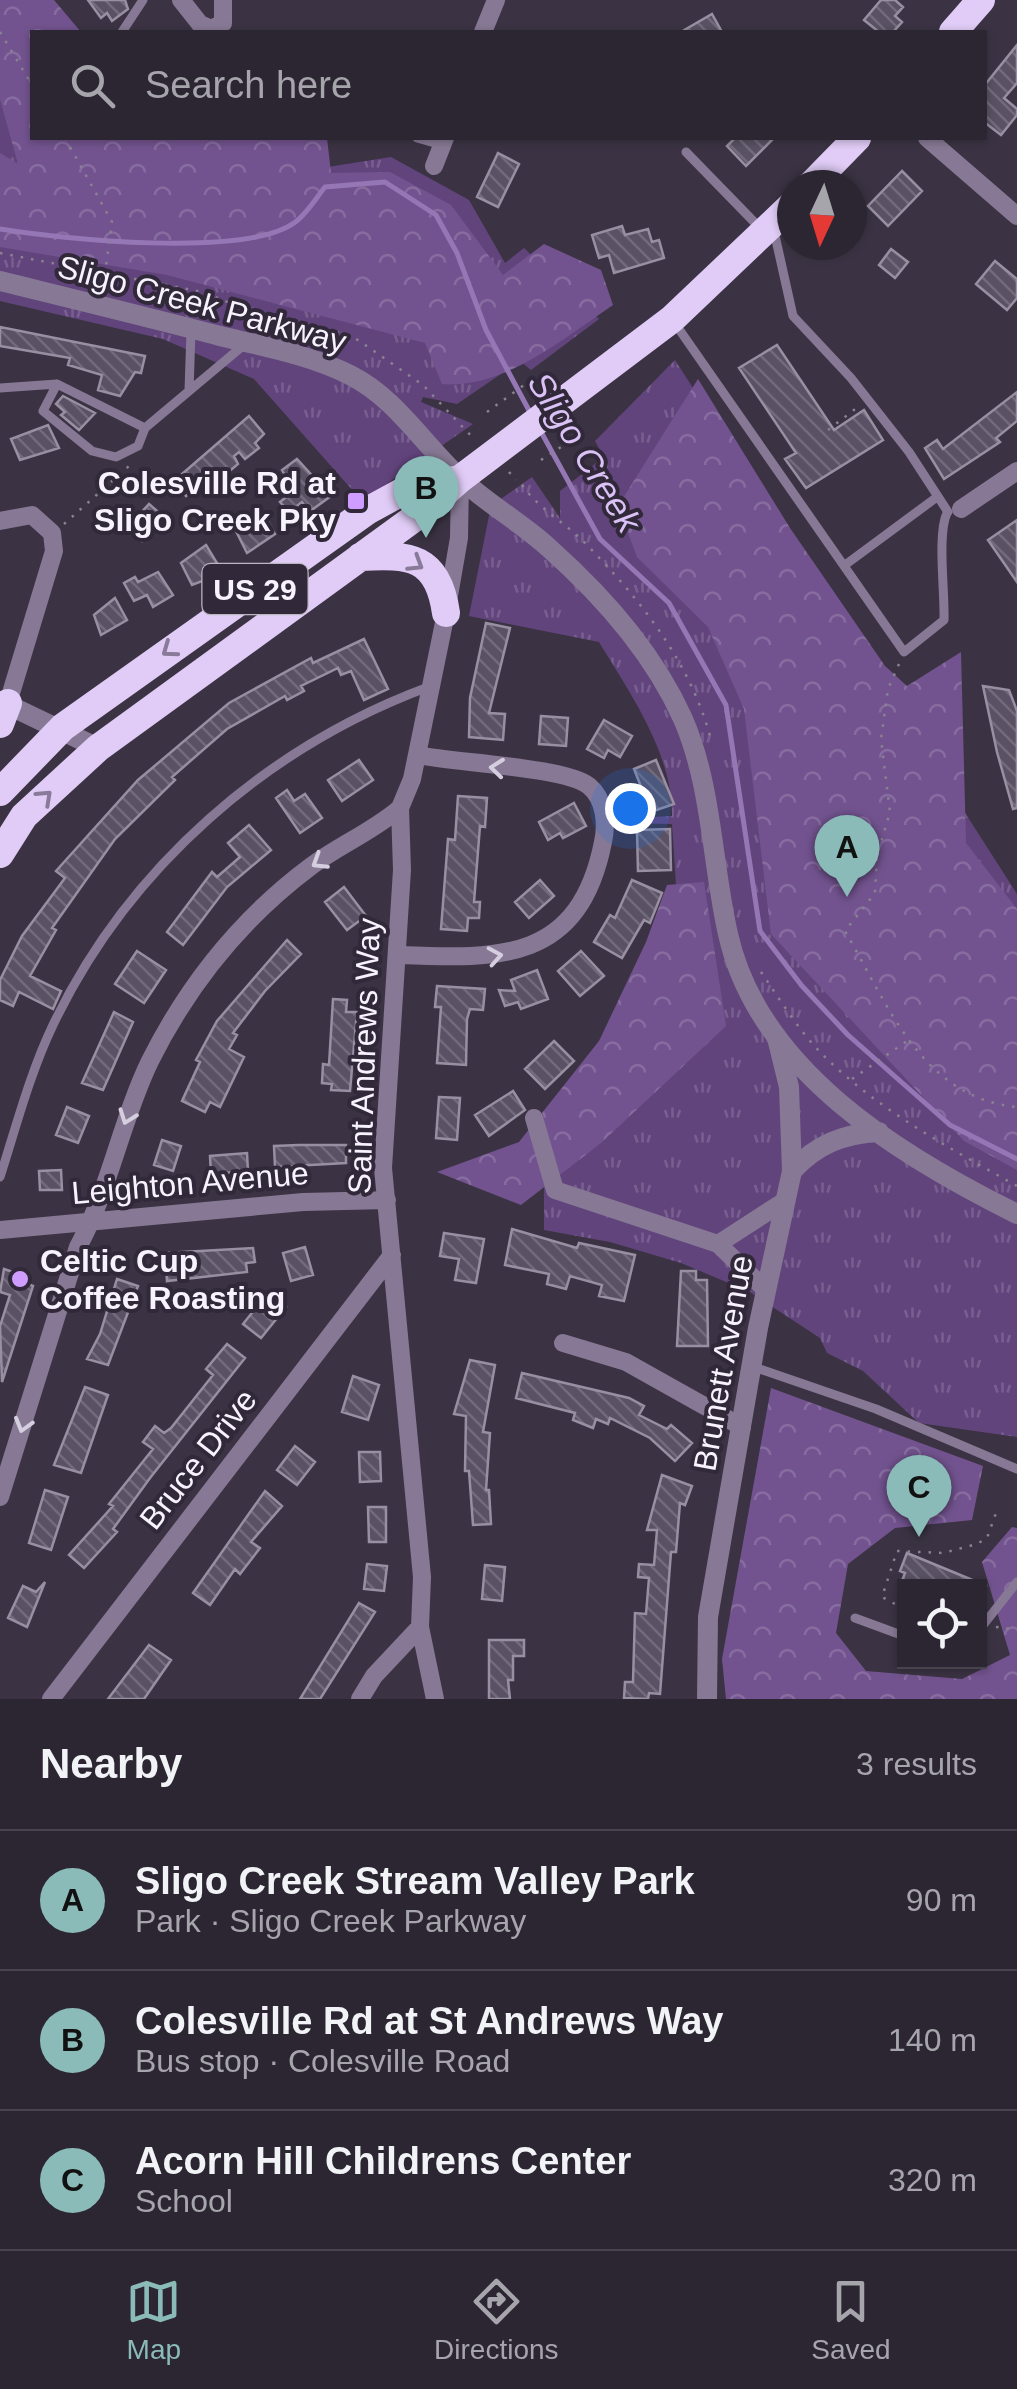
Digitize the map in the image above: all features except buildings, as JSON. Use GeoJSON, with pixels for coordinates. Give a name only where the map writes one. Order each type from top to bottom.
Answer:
{"type":"FeatureCollection","features":[{"type":"Feature","properties":{"kind":"highway"},"geometry":{"type":"LineString","coordinates":[[955,30],[981,0]]}},
{"type":"Feature","properties":{"kind":"highway"},"geometry":{"type":"LineString","coordinates":[[826,170],[855,140]]}},
{"type":"Feature","properties":{"kind":"highway","name":"US 29"},"geometry":{"type":"LineString","coordinates":[[0,854],[24,816],[98,748],[556,410],[672,319],[776,220]]}},
{"type":"Feature","properties":{"kind":"highway","name":"US 29"},"geometry":{"type":"LineString","coordinates":[[0,792],[63,727],[367,511],[408,488],[460,478]]}},
{"type":"Feature","properties":{"kind":"highway"},"geometry":{"type":"LineString","coordinates":[[358,558],[401,554],[424,564],[442,588],[446,613]]}},
{"type":"Feature","properties":{"kind":"street"},"geometry":{"type":"LineString","coordinates":[[181,0],[200,24],[211,30],[223,23],[224,0]]}},
{"type":"Feature","properties":{"kind":"street"},"geometry":{"type":"LineString","coordinates":[[485,30],[496,0]]}},
{"type":"Feature","properties":{"kind":"street"},"geometry":{"type":"LineString","coordinates":[[929,140],[1017,216]]}},
{"type":"Feature","properties":{"kind":"street"},"geometry":{"type":"LineString","coordinates":[[434,166],[443,141]]}},
{"type":"Feature","properties":{"kind":"street","name":"Sligo Creek Parkway"},"geometry":{"type":"LineString","coordinates":[[0,280],[248,342],[350,374],[383,396],[460,478],[548,546],[614,612],[658,671],[684,722],[699,769],[728,938],[758,1012],[777,1040],[814,1079],[879,1132],[1017,1214]]}},
{"type":"Feature","properties":{"kind":"street"},"geometry":{"type":"LineString","coordinates":[[954,511],[1017,471]]}},
{"type":"Feature","properties":{"kind":"street","name":"Saint Andrews Way"},"geometry":{"type":"LineString","coordinates":[[435,1699],[420,1627],[422,1577],[383,1168],[398,955],[400,808],[418,755],[446,613],[459,538],[460,478]]}},
{"type":"Feature","properties":{"kind":"street"},"geometry":{"type":"LineString","coordinates":[[0,521],[32,515],[52,534],[54,551],[3,709],[63,727],[98,748]]}},
{"type":"Feature","properties":{"kind":"street"},"geometry":{"type":"LineString","coordinates":[[398,955],[480,958],[540,942],[568,920],[586,895],[606,828],[601,802],[589,786],[565,776],[418,755]]}},
{"type":"Feature","properties":{"kind":"street"},"geometry":{"type":"LineString","coordinates":[[0,1497],[78,1247],[92,1222],[148,1064],[201,978],[233,936],[283,889],[400,808]]}},
{"type":"Feature","properties":{"kind":"street","name":"Brunett Avenue"},"geometry":{"type":"LineString","coordinates":[[706,1699],[708,1617],[766,1290],[792,1171],[789,1087],[777,1040]]}},
{"type":"Feature","properties":{"kind":"street"},"geometry":{"type":"LineString","coordinates":[[534,1118],[555,1190],[718,1244],[766,1290]]}},
{"type":"Feature","properties":{"kind":"street"},"geometry":{"type":"LineString","coordinates":[[792,1171],[809,1153],[831,1140],[879,1132]]}},
{"type":"Feature","properties":{"kind":"street","name":"Leighton Avenue"},"geometry":{"type":"LineString","coordinates":[[0,1230],[303,1202],[386,1200]]}},
{"type":"Feature","properties":{"kind":"street"},"geometry":{"type":"LineString","coordinates":[[718,1244],[783,1202]]}},
{"type":"Feature","properties":{"kind":"street","name":"Bruce Drive"},"geometry":{"type":"LineString","coordinates":[[51,1699],[392,1255]]}},
{"type":"Feature","properties":{"kind":"street"},"geometry":{"type":"LineString","coordinates":[[563,1343],[626,1362],[742,1427]]}},
{"type":"Feature","properties":{"kind":"street"},"geometry":{"type":"LineString","coordinates":[[360,1699],[374,1676],[420,1627]]}},
{"type":"Feature","properties":{"kind":"lane"},"geometry":{"type":"LineString","coordinates":[[123,30],[143,0]]}},
{"type":"Feature","properties":{"kind":"lane"},"geometry":{"type":"LineString","coordinates":[[672,319],[904,652],[944,620],[946,563],[940,528],[954,511],[937,497],[909,452],[852,378],[793,316],[776,220],[686,152]]}},
{"type":"Feature","properties":{"kind":"lane"},"geometry":{"type":"LineString","coordinates":[[189,391],[192,328]]}},
{"type":"Feature","properties":{"kind":"lane"},"geometry":{"type":"LineString","coordinates":[[57,384],[43,411],[92,451],[116,457],[138,446],[145,428],[248,342]]}},
{"type":"Feature","properties":{"kind":"lane"},"geometry":{"type":"LineString","coordinates":[[0,388],[57,384],[145,428]]}},
{"type":"Feature","properties":{"kind":"lane"},"geometry":{"type":"LineString","coordinates":[[846,566],[937,497]]}},
{"type":"Feature","properties":{"kind":"lane"},"geometry":{"type":"LineString","coordinates":[[0,1177],[51,1030],[74,983],[136,889],[204,821],[250,786],[324,738],[432,686]]}},
{"type":"Feature","properties":{"kind":"lane"},"geometry":{"type":"LineString","coordinates":[[752,1367],[876,1409],[1017,1469]]}},
{"type":"Feature","properties":{"kind":"lane"},"geometry":{"type":"LineString","coordinates":[[987,1620],[1017,1582]]}},
{"type":"Feature","properties":{"kind":"lane"},"geometry":{"type":"LineString","coordinates":[[855,1618],[897,1633]]}},
{"type":"Feature","properties":{"kind":"path"},"geometry":{"type":"LineString","coordinates":[[0,32],[30,81]]}},
{"type":"Feature","properties":{"kind":"path"},"geometry":{"type":"LineString","coordinates":[[67,140],[112,222],[105,271]]}},
{"type":"Feature","properties":{"kind":"path"},"geometry":{"type":"LineString","coordinates":[[0,254],[202,292],[269,315],[336,330],[368,344],[423,385],[457,424]]}},
{"type":"Feature","properties":{"kind":"path"},"geometry":{"type":"LineString","coordinates":[[267,323],[269,315]]}},
{"type":"Feature","properties":{"kind":"path"},"geometry":{"type":"LineString","coordinates":[[487,412],[535,377]]}},
{"type":"Feature","properties":{"kind":"path"},"geometry":{"type":"LineString","coordinates":[[542,460],[578,436]]}},
{"type":"Feature","properties":{"kind":"path"},"geometry":{"type":"LineString","coordinates":[[52,534],[105,492],[130,464]]}},
{"type":"Feature","properties":{"kind":"path"},"geometry":{"type":"LineString","coordinates":[[904,652],[888,689],[881,739],[890,812],[877,856],[875,893],[844,931],[907,1042],[926,1063],[982,1104],[1017,1107]]}},
{"type":"Feature","properties":{"kind":"path"},"geometry":{"type":"LineString","coordinates":[[850,1080],[907,1042]]}},
{"type":"Feature","properties":{"kind":"path"},"geometry":{"type":"LineString","coordinates":[[878,1100],[1017,1186]]}},
{"type":"Feature","properties":{"kind":"path"},"geometry":{"type":"LineString","coordinates":[[897,1605],[882,1597],[897,1552],[943,1553],[977,1544],[987,1538],[996,1513]]}},
{"type":"Feature","properties":{"kind":"path"},"geometry":{"type":"LineString","coordinates":[[987,1627],[1017,1630]]}},
{"type":"Feature","properties":{"kind":"green space"},"geometry":{"type":"Polygon","coordinates":[[[0,0],[35,0],[34,30],[30,30],[30,140],[253,179],[391,157],[469,200],[505,263],[524,248],[599,319],[531,370],[520,361],[457,404],[423,397],[421,402],[473,424],[362,501],[254,379],[163,339],[0,301],[0,0]]]}},
{"type":"Feature","properties":{"kind":"green space"},"geometry":{"type":"Polygon","coordinates":[[[0,0],[54,0],[79,30],[30,30],[30,140],[327,140],[331,173],[390,172],[451,205],[503,275],[544,244],[601,270],[613,305],[510,370],[488,379],[442,384],[425,343],[167,275],[0,247],[0,153],[18,164],[0,99],[0,0]]]}},
{"type":"Feature","properties":{"kind":"green space"},"geometry":{"type":"Polygon","coordinates":[[[675,360],[1017,894],[1017,1437],[919,1423],[863,1371],[827,1353],[820,1338],[750,1292],[681,1263],[610,1242],[544,1230],[544,1123],[632,1007],[677,900],[672,824],[613,823],[613,819],[672,816],[670,793],[648,725],[599,642],[469,616],[491,506],[532,477],[560,518],[560,491],[604,457],[595,441],[675,360]]]}},
{"type":"Feature","properties":{"kind":"green space"},"geometry":{"type":"Polygon","coordinates":[[[698,379],[790,528],[885,666],[907,686],[961,652],[966,843],[1017,909],[1017,1170],[964,1141],[771,934],[744,709],[708,627],[637,557],[618,506],[698,379]]]}},
{"type":"Feature","properties":{"kind":"green space"},"geometry":{"type":"Polygon","coordinates":[[[704,882],[726,1026],[601,1143],[521,1205],[437,1172],[519,1142],[599,1041],[646,942],[667,885],[704,882]]]}},
{"type":"Feature","properties":{"kind":"green space"},"geometry":{"type":"Polygon","coordinates":[[[771,1388],[983,1466],[972,1520],[895,1528],[848,1564],[836,1633],[866,1671],[962,1679],[987,1669],[1010,1655],[982,1562],[1012,1527],[1017,1528],[1017,1699],[726,1699],[722,1659],[771,1388]]]}},
{"type":"Feature","properties":{"kind":"waterway","name":"Sligo Creek"},"geometry":{"type":"LineString","coordinates":[[0,229],[107,241],[236,240],[270,234],[294,223],[325,187],[385,182],[436,215],[457,253],[486,330],[532,416]]}},
{"type":"Feature","properties":{"kind":"waterway","name":"Sligo Creek"},"geometry":{"type":"LineString","coordinates":[[540,430],[600,539],[669,603],[726,705],[760,931],[802,986],[848,1035],[950,1125],[1017,1159]]}},
{"type":"Feature","properties":{"kind":"place","name":"Colesville Rd at Sligo Creek Pky"},"geometry":{"type":"Point","coordinates":[356,501]}},
{"type":"Feature","properties":{"kind":"place","name":"Colesville Rd at St Andrews Way"},"geometry":{"type":"Point","coordinates":[426,538]}},
{"type":"Feature","properties":{"kind":"place","name":"Sligo Creek Stream Valley Park"},"geometry":{"type":"Point","coordinates":[847,897]}},
{"type":"Feature","properties":{"kind":"place","name":"Celtic Cup Coffee Roasting"},"geometry":{"type":"Point","coordinates":[20,1279]}},
{"type":"Feature","properties":{"kind":"place","name":"Acorn Hill Childrens Center"},"geometry":{"type":"Point","coordinates":[919,1537]}}]}
